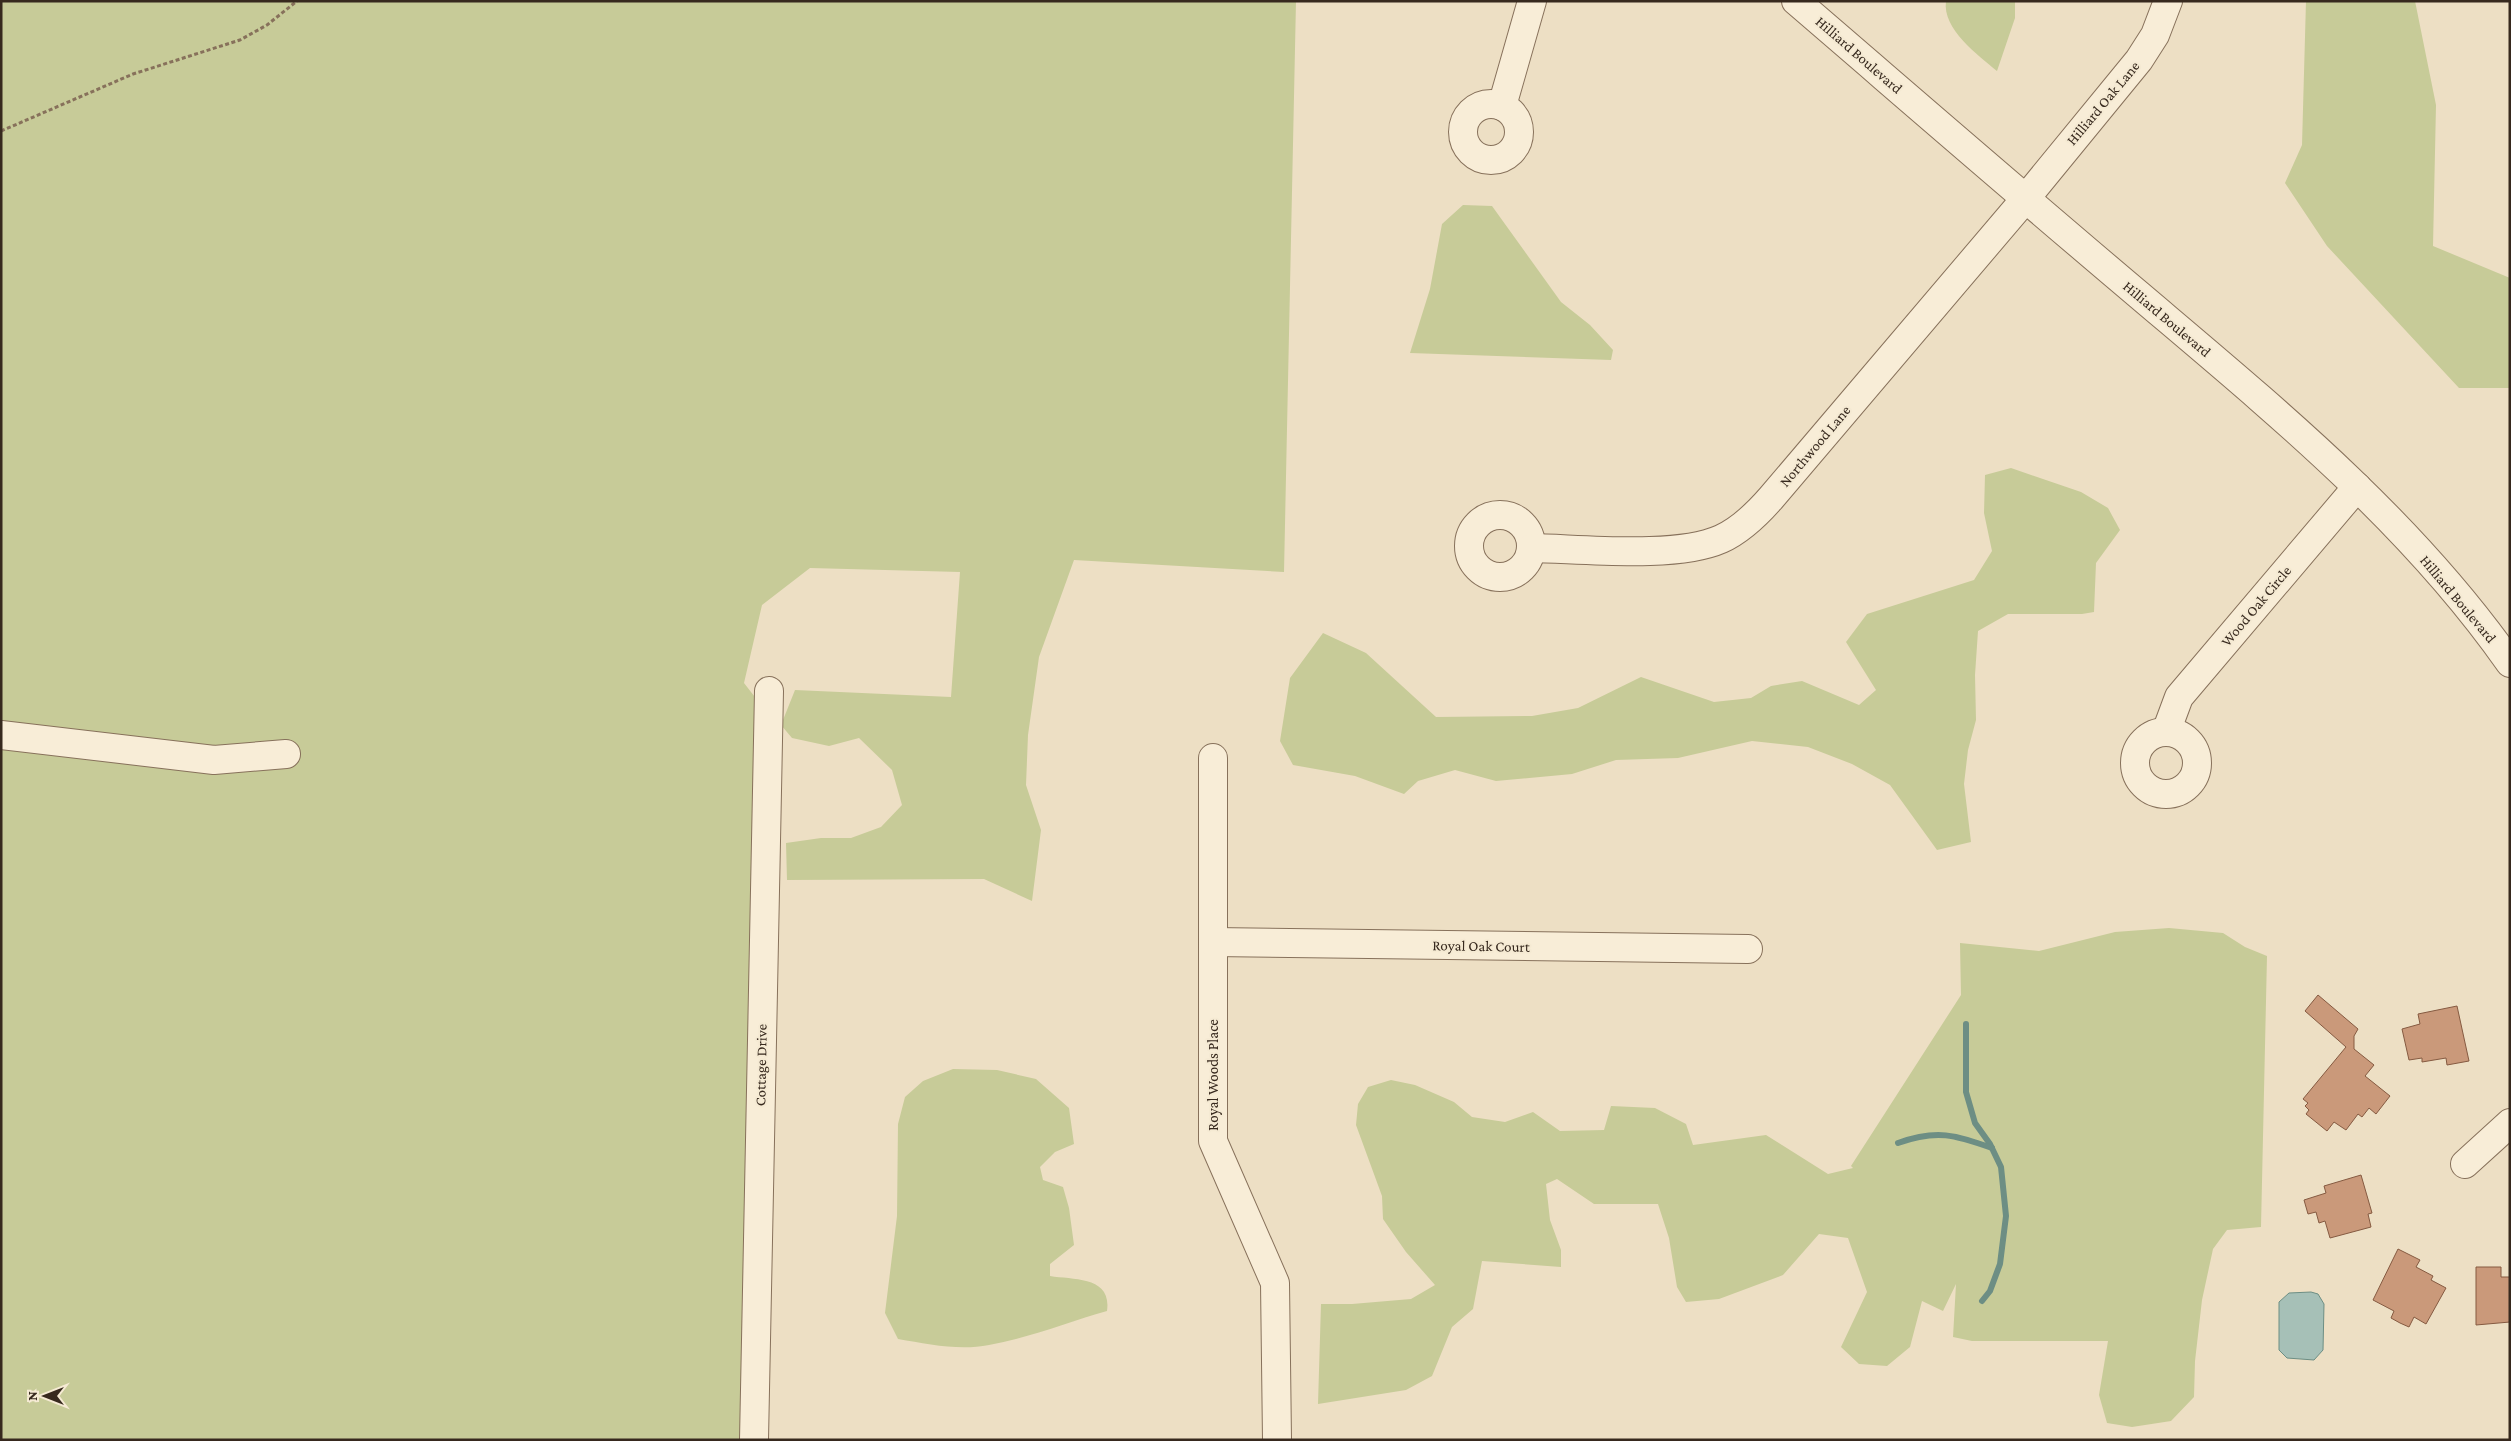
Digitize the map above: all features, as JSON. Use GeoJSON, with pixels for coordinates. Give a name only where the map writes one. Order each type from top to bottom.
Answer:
{"type":"FeatureCollection","features":[{"type":"Feature","properties":{"kind":"street"},"geometry":{"type":"LineString","coordinates":[[1502,106],[1532,1]]}},
{"type":"Feature","properties":{"kind":"street","name":"Hilliard Boulevard"},"geometry":{"type":"LineString","coordinates":[[1796,1],[2220,364],[2357,487],[2411,542],[2477,620],[2510,663]]}},
{"type":"Feature","properties":{"kind":"street","name":"Hilliard Oak Lane"},"geometry":{"type":"LineString","coordinates":[[2026,198],[2139,60],[2155,35],[2168,1]]}},
{"type":"Feature","properties":{"kind":"street","name":"Northwood Lane"},"geometry":{"type":"LineString","coordinates":[[1532,548],[1678,550],[1708,544],[1734,532],[1771,498],[2026,198]]}},
{"type":"Feature","properties":{"kind":"street","name":"Wood Oak Circle"},"geometry":{"type":"LineString","coordinates":[[2166,732],[2180,697],[2357,487]]}},
{"type":"Feature","properties":{"kind":"street","name":"Cottage Drive"},"geometry":{"type":"LineString","coordinates":[[754,1440],[769,691]]}},
{"type":"Feature","properties":{"kind":"street"},"geometry":{"type":"LineString","coordinates":[[1,735],[214,760],[286,754]]}},
{"type":"Feature","properties":{"kind":"street","name":"Royal Woods Place"},"geometry":{"type":"LineString","coordinates":[[1213,758],[1213,1141],[1275,1283],[1277,1440]]}},
{"type":"Feature","properties":{"kind":"street","name":"Royal Oak Court"},"geometry":{"type":"LineString","coordinates":[[1213,942],[1748,949]]}},
{"type":"Feature","properties":{"kind":"street"},"geometry":{"type":"LineString","coordinates":[[2465,1164],[2510,1123]]}},
{"type":"Feature","properties":{"kind":"path"},"geometry":{"type":"LineString","coordinates":[[1,131],[133,74],[240,40],[268,25],[296,1]]}},
{"type":"Feature","properties":{"kind":"green space"},"geometry":{"type":"Polygon","coordinates":[[[1,1],[1296,1],[1284,572],[1074,560],[1039,657],[1028,735],[1026,785],[1041,830],[1032,901],[984,879],[787,880],[786,843],[821,838],[851,838],[881,827],[902,805],[892,770],[859,738],[829,746],[792,738],[781,725],[795,690],[951,697],[960,572],[810,568],[762,605],[744,683],[768,714],[754,1440],[1,1440],[1,1]]]}},
{"type":"Feature","properties":{"kind":"green space"},"geometry":{"type":"Polygon","coordinates":[[[1946,1],[2015,1],[2015,18],[1997,71],[1971,49],[1955,31],[1946,11],[1946,1]]]}},
{"type":"Feature","properties":{"kind":"green space"},"geometry":{"type":"Polygon","coordinates":[[[2306,1],[2415,1],[2436,105],[2433,246],[2510,278],[2510,388],[2459,388],[2327,246],[2285,183],[2302,145],[2306,1]]]}},
{"type":"Feature","properties":{"kind":"green space"},"geometry":{"type":"Polygon","coordinates":[[[1463,205],[1492,206],[1561,302],[1590,325],[1613,350],[1611,360],[1410,353],[1430,289],[1442,224],[1463,205]]]}},
{"type":"Feature","properties":{"kind":"green space"},"geometry":{"type":"Polygon","coordinates":[[[2011,468],[2081,492],[2108,508],[2120,530],[2096,563],[2094,612],[2082,614],[2008,614],[1978,631],[1975,675],[1976,720],[1968,750],[1964,784],[1971,842],[1937,850],[1890,785],[1852,764],[1808,747],[1752,741],[1678,758],[1616,760],[1572,774],[1496,781],[1455,770],[1418,781],[1404,794],[1355,776],[1293,765],[1280,741],[1290,678],[1323,633],[1366,653],[1436,717],[1532,716],[1578,708],[1641,677],[1714,702],[1751,698],[1771,686],[1802,681],[1859,705],[1876,690],[1846,642],[1867,614],[1974,580],[1992,551],[1984,513],[1985,475],[2011,468]]]}},
{"type":"Feature","properties":{"kind":"green space"},"geometry":{"type":"Polygon","coordinates":[[[2169,928],[2223,933],[2245,947],[2267,956],[2261,1227],[2227,1230],[2213,1249],[2202,1300],[2195,1361],[2194,1397],[2171,1421],[2132,1427],[2107,1423],[2099,1395],[2108,1341],[1972,1341],[1953,1337],[1956,1284],[1943,1311],[1922,1301],[1910,1347],[1887,1366],[1859,1364],[1841,1347],[1867,1292],[1848,1238],[1819,1234],[1783,1275],[1719,1299],[1686,1302],[1677,1287],[1669,1238],[1658,1204],[1594,1204],[1557,1179],[1546,1184],[1550,1220],[1561,1250],[1561,1267],[1482,1261],[1473,1309],[1452,1327],[1432,1376],[1406,1390],[1318,1404],[1321,1304],[1352,1304],[1411,1299],[1435,1285],[1406,1252],[1383,1219],[1382,1196],[1356,1125],[1358,1104],[1368,1087],[1391,1080],[1415,1085],[1454,1102],[1472,1117],[1505,1122],[1533,1112],[1560,1131],[1604,1130],[1611,1106],[1655,1108],[1686,1124],[1693,1145],[1766,1135],[1828,1174],[1853,1168],[1851,1166],[1961,995],[1960,943],[2039,951],[2115,932],[2169,928]]]}},
{"type":"Feature","properties":{"kind":"green space"},"geometry":{"type":"Polygon","coordinates":[[[953,1069],[997,1070],[1036,1079],[1069,1108],[1074,1144],[1055,1152],[1040,1167],[1043,1180],[1063,1187],[1069,1208],[1074,1245],[1050,1264],[1050,1276],[1080,1280],[1097,1286],[1104,1291],[1107,1300],[1107,1311],[1019,1338],[978,1347],[944,1346],[898,1339],[885,1313],[897,1216],[898,1124],[905,1097],[923,1081],[953,1069]]]}},
{"type":"Feature","properties":{"kind":"water"},"geometry":{"type":"Polygon","coordinates":[[[2311,1292],[2318,1294],[2324,1304],[2323,1350],[2314,1360],[2287,1358],[2279,1350],[2279,1302],[2289,1293],[2311,1292]]]}},
{"type":"Feature","properties":{"kind":"building"},"geometry":{"type":"Polygon","coordinates":[[[2318,995],[2358,1029],[2354,1036],[2354,1049],[2374,1065],[2365,1076],[2390,1096],[2376,1114],[2369,1108],[2362,1117],[2358,1114],[2346,1130],[2334,1122],[2327,1131],[2306,1114],[2309,1110],[2305,1106],[2308,1103],[2303,1099],[2346,1047],[2305,1011],[2318,995]]]}},
{"type":"Feature","properties":{"kind":"building"},"geometry":{"type":"Polygon","coordinates":[[[2457,1006],[2469,1061],[2447,1065],[2446,1058],[2422,1062],[2422,1058],[2409,1060],[2402,1029],[2420,1024],[2418,1014],[2457,1006]]]}},
{"type":"Feature","properties":{"kind":"building"},"geometry":{"type":"Polygon","coordinates":[[[2361,1175],[2372,1213],[2368,1214],[2371,1227],[2330,1238],[2325,1221],[2319,1223],[2316,1212],[2308,1214],[2304,1200],[2326,1193],[2324,1186],[2361,1175]]]}},
{"type":"Feature","properties":{"kind":"building"},"geometry":{"type":"Polygon","coordinates":[[[2398,1249],[2420,1260],[2416,1267],[2433,1276],[2431,1280],[2446,1288],[2426,1324],[2414,1317],[2409,1327],[2400,1323],[2391,1318],[2394,1311],[2373,1300],[2398,1249]]]}},
{"type":"Feature","properties":{"kind":"building"},"geometry":{"type":"Polygon","coordinates":[[[2476,1267],[2501,1267],[2501,1277],[2510,1277],[2510,1322],[2476,1325],[2476,1267]]]}},
{"type":"Feature","properties":{"kind":"waterway"},"geometry":{"type":"LineString","coordinates":[[1966,1024],[1966,1092],[1975,1123],[1990,1144],[2001,1167],[2006,1216],[2000,1264],[1990,1291],[1982,1301]]}},
{"type":"Feature","properties":{"kind":"waterway"},"geometry":{"type":"LineString","coordinates":[[1898,1143],[1924,1136],[1946,1135],[1992,1148]]}}]}
